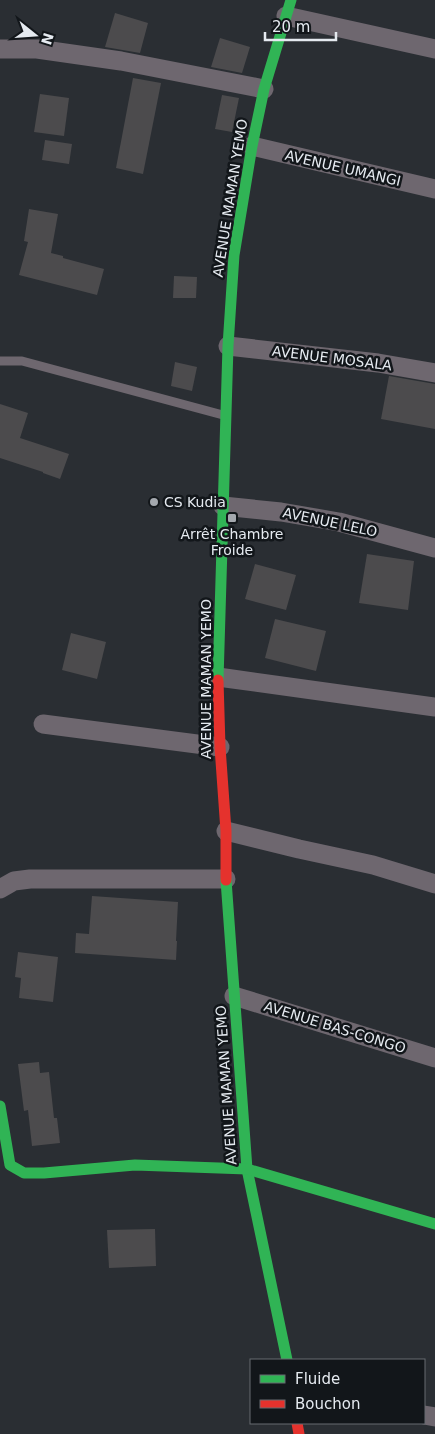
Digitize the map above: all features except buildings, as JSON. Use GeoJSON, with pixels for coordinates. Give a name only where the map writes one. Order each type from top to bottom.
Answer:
{"type":"FeatureCollection","features":[{"type":"Feature","properties":{"kind":"street"},"geometry":{"type":"LineString","coordinates":[[288,8],[435,49]]}},
{"type":"Feature","properties":{"kind":"street","name":"AVENUE MAMAN YEMO"},"geometry":{"type":"LineString","coordinates":[[287,1359],[247,1169],[226,879],[226,831],[220,747],[218,677],[228,346],[234,255],[252,146],[264,89],[288,8]]}},
{"type":"Feature","properties":{"kind":"street"},"geometry":{"type":"LineString","coordinates":[[0,49],[37,49],[121,61],[264,89]]}},
{"type":"Feature","properties":{"kind":"street","name":"AVENUE UMANGI"},"geometry":{"type":"LineString","coordinates":[[252,146],[435,189]]}},
{"type":"Feature","properties":{"kind":"street","name":"AVENUE MOSALA"},"geometry":{"type":"LineString","coordinates":[[228,346],[378,363],[435,373]]}},
{"type":"Feature","properties":{"kind":"street","name":"AVENUE LELO"},"geometry":{"type":"LineString","coordinates":[[223,506],[281,512],[339,522],[435,548]]}},
{"type":"Feature","properties":{"kind":"street"},"geometry":{"type":"LineString","coordinates":[[218,677],[435,707]]}},
{"type":"Feature","properties":{"kind":"street"},"geometry":{"type":"LineString","coordinates":[[43,724],[220,747]]}},
{"type":"Feature","properties":{"kind":"street"},"geometry":{"type":"LineString","coordinates":[[226,831],[299,850],[373,865],[435,884]]}},
{"type":"Feature","properties":{"kind":"street"},"geometry":{"type":"LineString","coordinates":[[0,889],[14,881],[30,879],[226,879]]}},
{"type":"Feature","properties":{"kind":"street","name":"AVENUE BAS-CONGO"},"geometry":{"type":"LineString","coordinates":[[234,996],[435,1058]]}},
{"type":"Feature","properties":{"kind":"street"},"geometry":{"type":"LineString","coordinates":[[0,1106],[10,1165],[24,1173],[44,1174],[135,1165],[247,1169],[435,1224]]}},
{"type":"Feature","properties":{"kind":"lane"},"geometry":{"type":"LineString","coordinates":[[0,361],[22,361],[226,415]]}},
{"type":"Feature","properties":{"kind":"traffic: fast"},"geometry":{"type":"LineString","coordinates":[[218,680],[228,346],[234,255],[252,146],[264,89],[291,0]]}},
{"type":"Feature","properties":{"kind":"traffic: fast"},"geometry":{"type":"LineString","coordinates":[[226,880],[247,1169],[287,1359]]}},
{"type":"Feature","properties":{"kind":"traffic: fast"},"geometry":{"type":"LineString","coordinates":[[0,1106],[10,1165],[24,1173],[135,1165],[247,1169],[435,1224]]}},
{"type":"Feature","properties":{"kind":"traffic: jam"},"geometry":{"type":"LineString","coordinates":[[218,680],[220,747],[226,831],[226,880]]}},
{"type":"Feature","properties":{"kind":"traffic: jam"},"geometry":{"type":"LineString","coordinates":[[297,1424],[299,1434]]}},
{"type":"Feature","properties":{"kind":"place","name":"CS Kudia"},"geometry":{"type":"Point","coordinates":[154,502]}},
{"type":"Feature","properties":{"kind":"place","name":"Arrêt Chambre Froide"},"geometry":{"type":"Point","coordinates":[232,518]}}]}
